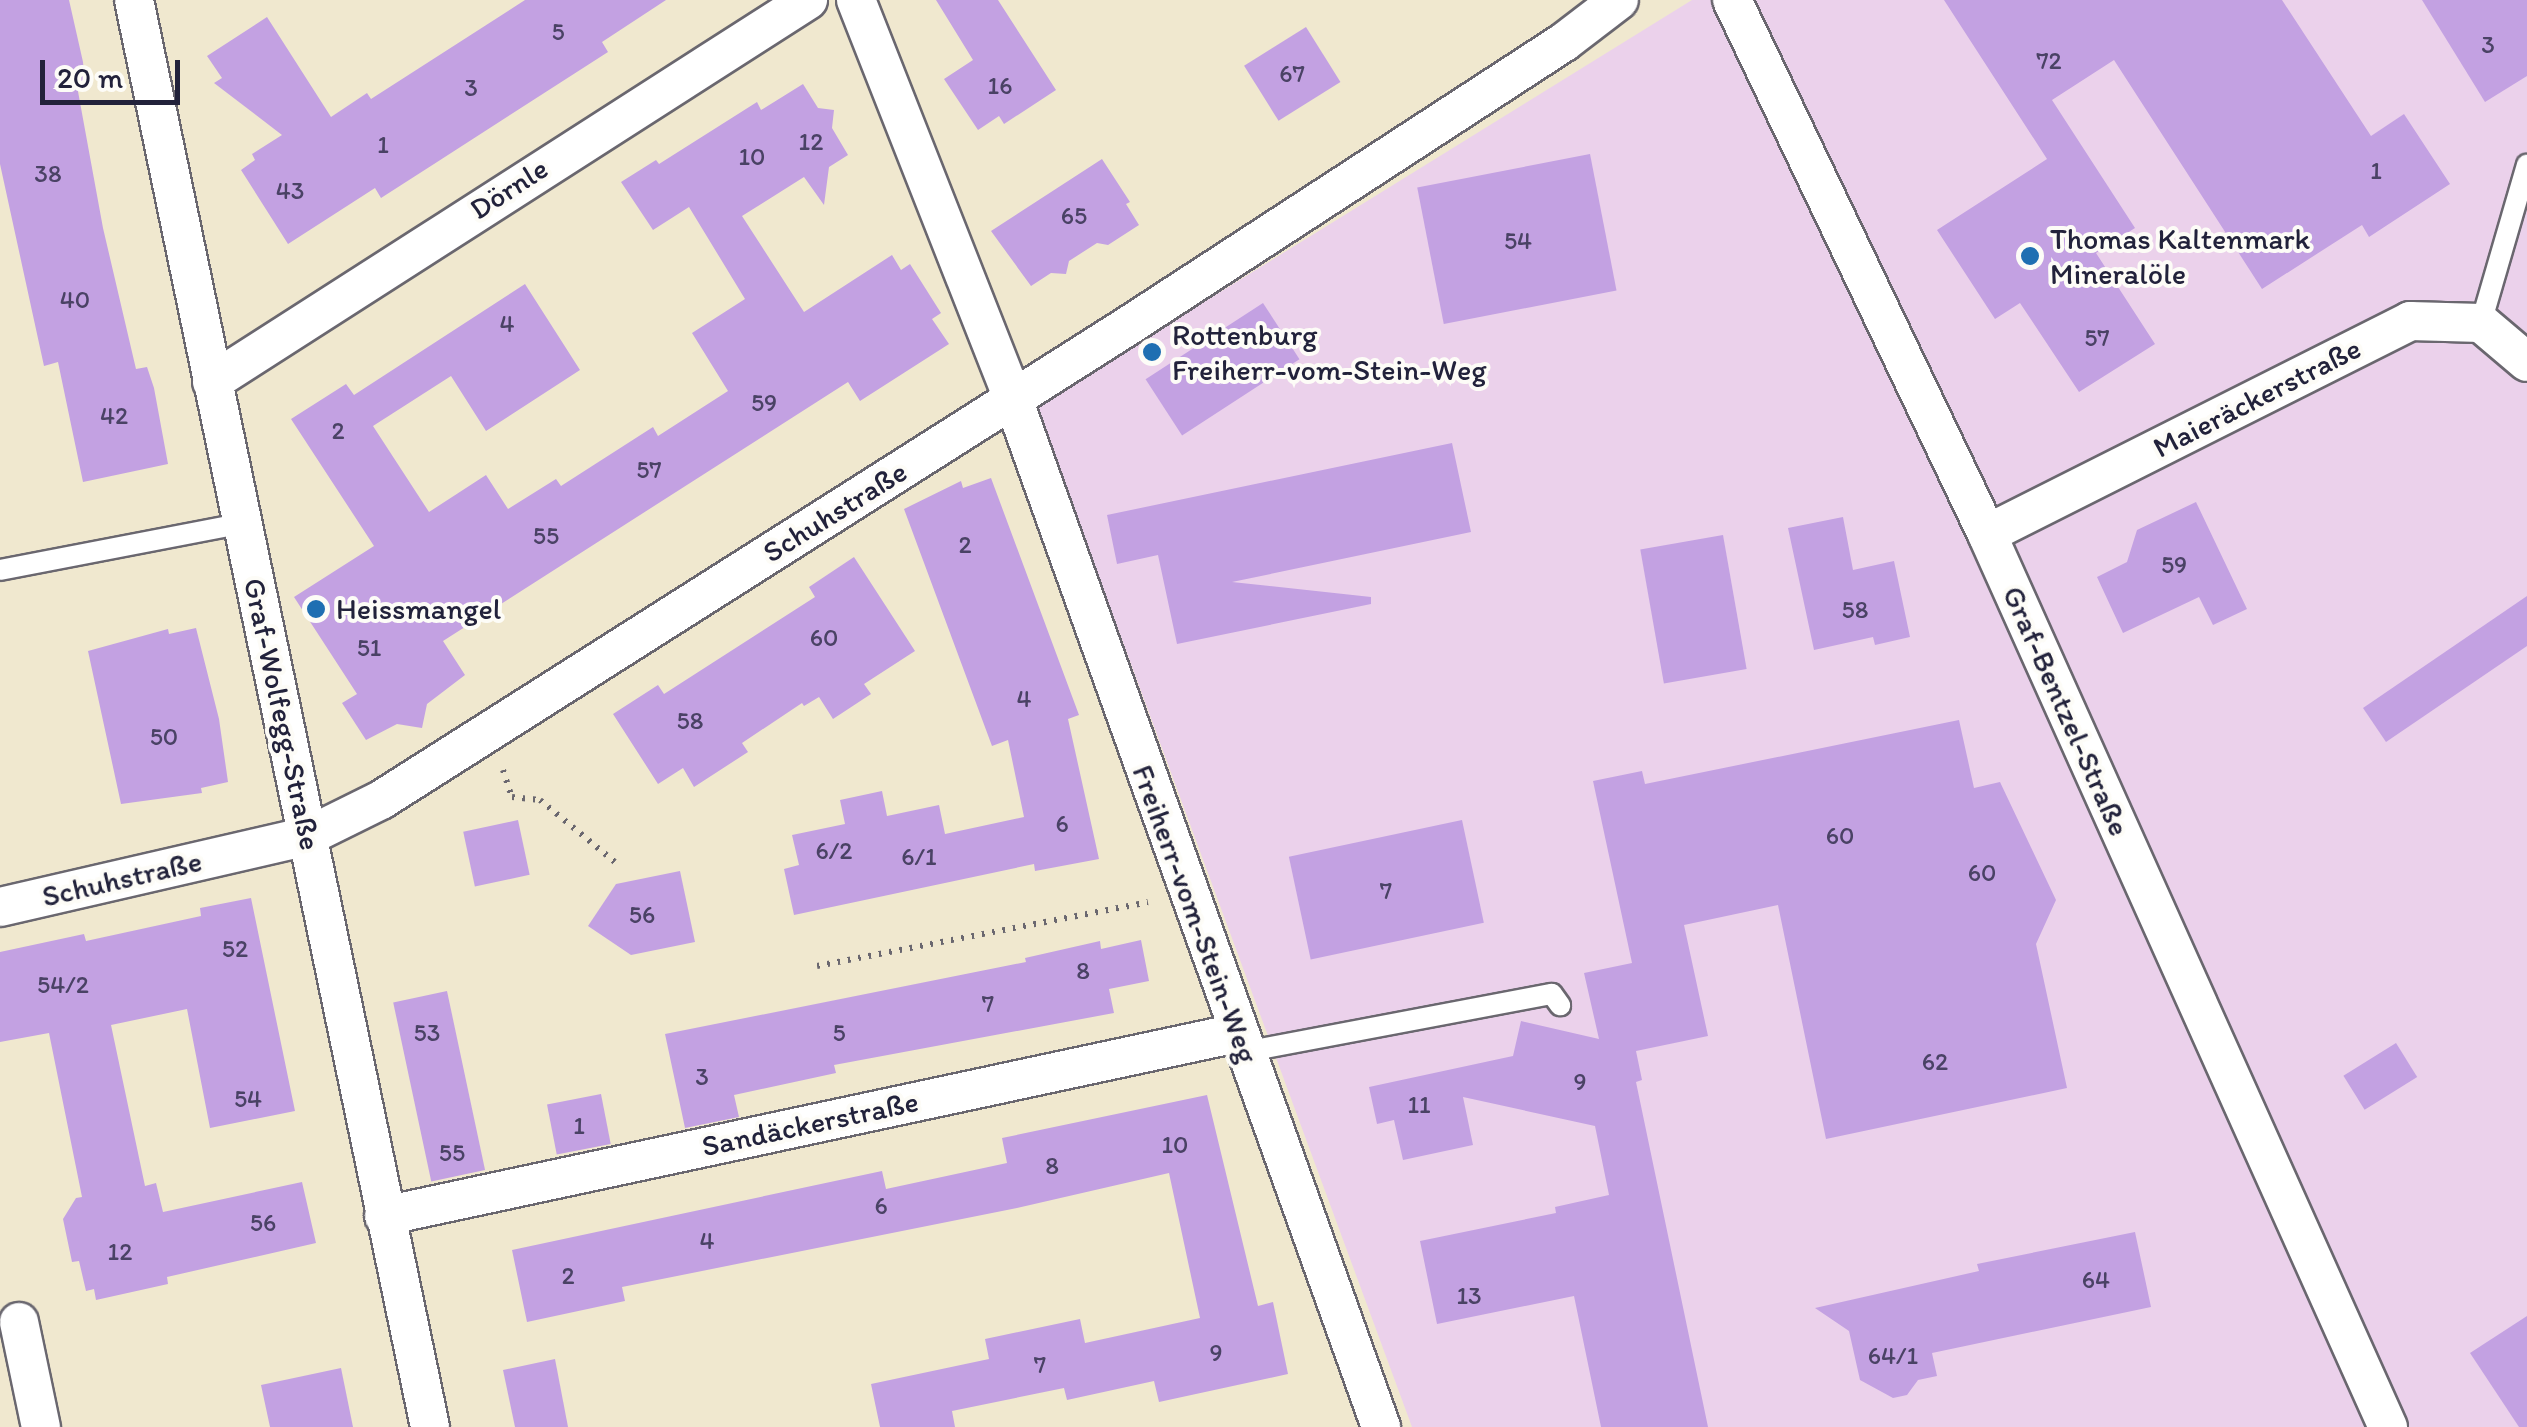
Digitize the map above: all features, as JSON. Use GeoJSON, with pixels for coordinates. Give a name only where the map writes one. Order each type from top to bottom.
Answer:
{"type":"FeatureCollection","features":[{"type":"Feature","properties":{"kind":"street","name":"Graf-Wolfegg-Straße"},"geometry":{"type":"LineString","coordinates":[[134,0],[430,1427]]}},
{"type":"Feature","properties":{"kind":"street","name":"Dörnle"},"geometry":{"type":"LineString","coordinates":[[212,382],[808,0]]}},
{"type":"Feature","properties":{"kind":"street"},"geometry":{"type":"LineString","coordinates":[[856,0],[1013,399]]}},
{"type":"Feature","properties":{"kind":"street","name":"Schuhstraße"},"geometry":{"type":"LineString","coordinates":[[0,907],[308,836],[381,800],[1013,399],[1547,52],[1618,0]]}},
{"type":"Feature","properties":{"kind":"street","name":"Graf-Bentzel-Straße"},"geometry":{"type":"LineString","coordinates":[[1732,0],[1987,534],[2388,1427]]}},
{"type":"Feature","properties":{"kind":"street","name":"Maieräckerstraße"},"geometry":{"type":"LineString","coordinates":[[1987,534],[2410,320],[2481,323]]}},
{"type":"Feature","properties":{"kind":"street"},"geometry":{"type":"LineString","coordinates":[[2481,323],[2527,362]]}},
{"type":"Feature","properties":{"kind":"street","name":"Freiherr-vom-Stein-Weg"},"geometry":{"type":"LineString","coordinates":[[1013,399],[1382,1427]]}},
{"type":"Feature","properties":{"kind":"street","name":"Sandäckerstraße"},"geometry":{"type":"LineString","coordinates":[[384,1216],[1241,1042]]}},
{"type":"Feature","properties":{"kind":"street"},"geometry":{"type":"LineString","coordinates":[[19,1322],[40,1427]]}},
{"type":"Feature","properties":{"kind":"lane"},"geometry":{"type":"LineString","coordinates":[[2481,323],[2527,165]]}},
{"type":"Feature","properties":{"kind":"lane"},"geometry":{"type":"LineString","coordinates":[[0,570],[243,523]]}},
{"type":"Feature","properties":{"kind":"lane"},"geometry":{"type":"LineString","coordinates":[[1241,1042],[1552,994],[1560,1006]]}},
{"type":"Feature","properties":{"kind":"path"},"geometry":{"type":"LineString","coordinates":[[491,730],[512,797],[540,800],[614,862]]}},
{"type":"Feature","properties":{"kind":"path"},"geometry":{"type":"LineString","coordinates":[[817,966],[1188,894]]}},
{"type":"Feature","properties":{"kind":"shaded area"},"geometry":{"type":"Polygon","coordinates":[[[1692,0],[2527,0],[2527,1427],[1412,1427],[1036,406],[1692,0]]]}},
{"type":"Feature","properties":{"kind":"building"},"geometry":{"type":"Polygon","coordinates":[[[0,0],[69,0],[83,62],[85,85],[77,86],[103,228],[136,369],[147,367],[154,388],[168,464],[83,482],[58,362],[44,366],[0,164],[0,0]]]}},
{"type":"Feature","properties":{"kind":"building"},"geometry":{"type":"Polygon","coordinates":[[[525,0],[666,0],[602,42],[608,52],[381,198],[375,188],[288,244],[241,170],[255,160],[252,154],[282,135],[214,83],[222,78],[207,56],[267,17],[331,117],[367,93],[371,99],[525,0]]]}},
{"type":"Feature","properties":{"kind":"building"},"geometry":{"type":"Polygon","coordinates":[[[936,0],[998,0],[1056,90],[1004,124],[999,116],[978,130],[944,79],[973,60],[936,0]]]}},
{"type":"Feature","properties":{"kind":"building"},"geometry":{"type":"Polygon","coordinates":[[[1944,0],[2282,0],[2371,136],[2404,114],[2450,184],[2369,237],[2362,225],[2262,289],[2114,60],[2052,100],[2135,228],[2096,253],[2155,344],[2079,392],[2020,303],[1995,319],[1937,230],[2047,159],[1944,0]]]}},
{"type":"Feature","properties":{"kind":"building"},"geometry":{"type":"Polygon","coordinates":[[[2422,0],[2527,0],[2527,76],[2485,102],[2422,0]]]}},
{"type":"Feature","properties":{"kind":"building"},"geometry":{"type":"Polygon","coordinates":[[[1306,27],[1340,82],[1279,121],[1244,66],[1306,27]]]}},
{"type":"Feature","properties":{"kind":"building"},"geometry":{"type":"Polygon","coordinates":[[[803,84],[818,108],[834,110],[832,128],[848,155],[829,167],[824,205],[804,177],[742,216],[804,312],[892,255],[901,270],[910,264],[941,313],[932,319],[949,344],[860,401],[848,382],[443,641],[465,675],[427,704],[422,728],[397,724],[366,740],[342,703],[357,694],[294,597],[374,546],[291,419],[346,384],[354,395],[525,284],[580,370],[486,431],[451,376],[373,426],[429,512],[486,475],[508,509],[556,479],[561,486],[653,427],[658,436],[728,391],[692,333],[745,299],[689,207],[653,230],[621,182],[656,160],[659,164],[757,102],[761,110],[803,84]]]}},
{"type":"Feature","properties":{"kind":"building"},"geometry":{"type":"Polygon","coordinates":[[[1590,154],[1617,290],[1444,324],[1417,188],[1590,154]]]}},
{"type":"Feature","properties":{"kind":"building"},"geometry":{"type":"Polygon","coordinates":[[[1102,159],[1130,202],[1126,204],[1139,225],[1108,245],[1097,243],[1069,261],[1066,274],[1051,273],[1031,286],[991,231],[1102,159]]]}},
{"type":"Feature","properties":{"kind":"building"},"geometry":{"type":"Polygon","coordinates":[[[1263,303],[1299,359],[1182,435],[1146,379],[1263,303]]]}},
{"type":"Feature","properties":{"kind":"building"},"geometry":{"type":"Polygon","coordinates":[[[1452,443],[1471,532],[1232,582],[1371,597],[1371,604],[1177,644],[1158,555],[1117,564],[1107,515],[1452,443]]]}},
{"type":"Feature","properties":{"kind":"building"},"geometry":{"type":"Polygon","coordinates":[[[991,478],[1079,715],[1068,719],[1099,859],[1035,871],[1034,864],[794,915],[784,869],[799,865],[792,835],[845,824],[840,800],[882,791],[887,816],[939,805],[945,834],[1024,817],[1008,740],[992,746],[904,509],[961,481],[963,488],[991,478]]]}},
{"type":"Feature","properties":{"kind":"building"},"geometry":{"type":"Polygon","coordinates":[[[2196,502],[2247,609],[2213,625],[2199,597],[2123,633],[2097,577],[2127,562],[2137,530],[2196,502]]]}},
{"type":"Feature","properties":{"kind":"building"},"geometry":{"type":"Polygon","coordinates":[[[1843,517],[1853,570],[1894,561],[1910,637],[1875,645],[1873,637],[1814,650],[1788,528],[1843,517]]]}},
{"type":"Feature","properties":{"kind":"building"},"geometry":{"type":"Polygon","coordinates":[[[1723,535],[1747,669],[1664,684],[1640,550],[1723,535]]]}},
{"type":"Feature","properties":{"kind":"building"},"geometry":{"type":"Polygon","coordinates":[[[854,557],[915,651],[864,684],[871,694],[833,719],[819,697],[804,706],[802,703],[742,743],[748,752],[694,787],[683,768],[658,784],[613,714],[658,685],[664,694],[815,597],[809,587],[854,557]]]}},
{"type":"Feature","properties":{"kind":"building"},"geometry":{"type":"Polygon","coordinates":[[[2527,596],[2527,646],[2386,742],[2363,708],[2527,596]]]}},
{"type":"Feature","properties":{"kind":"building"},"geometry":{"type":"Polygon","coordinates":[[[196,628],[219,719],[228,782],[201,788],[202,793],[121,804],[88,651],[168,629],[169,634],[196,628]]]}},
{"type":"Feature","properties":{"kind":"building"},"geometry":{"type":"Polygon","coordinates":[[[1959,720],[1974,788],[2000,782],[2056,900],[2036,944],[2067,1088],[1826,1139],[1778,905],[1684,925],[1708,1036],[1636,1051],[1642,1080],[1636,1082],[1708,1427],[1601,1427],[1574,1296],[1437,1324],[1420,1241],[1556,1213],[1555,1207],[1609,1195],[1595,1126],[1463,1097],[1473,1145],[1403,1160],[1394,1120],[1377,1124],[1369,1087],[1513,1056],[1521,1021],[1599,1039],[1584,973],[1632,963],[1593,781],[1642,771],[1645,784],[1959,720]]]}},
{"type":"Feature","properties":{"kind":"building"},"geometry":{"type":"Polygon","coordinates":[[[518,820],[530,875],[475,886],[463,832],[518,820]]]}},
{"type":"Feature","properties":{"kind":"building"},"geometry":{"type":"Polygon","coordinates":[[[1462,820],[1484,923],[1311,960],[1289,857],[1462,820]]]}},
{"type":"Feature","properties":{"kind":"building"},"geometry":{"type":"Polygon","coordinates":[[[680,871],[695,942],[631,955],[588,926],[616,884],[680,871]]]}},
{"type":"Feature","properties":{"kind":"building"},"geometry":{"type":"Polygon","coordinates":[[[251,898],[295,1111],[210,1128],[187,1009],[111,1025],[145,1186],[156,1183],[163,1212],[302,1182],[316,1243],[167,1277],[168,1284],[96,1300],[94,1289],[86,1291],[79,1261],[72,1262],[63,1219],[76,1198],[82,1197],[49,1033],[0,1042],[0,952],[84,934],[86,941],[201,916],[200,908],[251,898]]]}},
{"type":"Feature","properties":{"kind":"building"},"geometry":{"type":"Polygon","coordinates":[[[1141,940],[1149,981],[1109,989],[1114,1013],[834,1065],[836,1073],[734,1095],[739,1117],[685,1128],[665,1034],[1026,962],[1025,958],[1100,941],[1101,949],[1141,940]]]}},
{"type":"Feature","properties":{"kind":"building"},"geometry":{"type":"Polygon","coordinates":[[[447,991],[485,1170],[431,1181],[393,1002],[447,991]]]}},
{"type":"Feature","properties":{"kind":"building"},"geometry":{"type":"Polygon","coordinates":[[[2396,1043],[2417,1077],[2365,1110],[2343,1076],[2396,1043]]]}},
{"type":"Feature","properties":{"kind":"building"},"geometry":{"type":"Polygon","coordinates":[[[601,1094],[611,1144],[557,1155],[547,1104],[601,1094]]]}},
{"type":"Feature","properties":{"kind":"building"},"geometry":{"type":"Polygon","coordinates":[[[1207,1095],[1258,1306],[1273,1302],[1288,1374],[1159,1402],[1154,1381],[1067,1400],[1064,1388],[952,1411],[955,1427],[880,1427],[871,1384],[989,1359],[985,1339],[1080,1319],[1085,1343],[1200,1318],[1169,1173],[1017,1208],[622,1287],[625,1301],[527,1322],[512,1250],[882,1171],[886,1189],[1007,1163],[1002,1138],[1207,1095]]]}},
{"type":"Feature","properties":{"kind":"building"},"geometry":{"type":"Polygon","coordinates":[[[2135,1232],[2151,1307],[1932,1353],[1937,1376],[1918,1380],[1907,1395],[1893,1398],[1860,1380],[1849,1331],[1815,1308],[1979,1271],[1977,1264],[2135,1232]]]}},
{"type":"Feature","properties":{"kind":"building"},"geometry":{"type":"Polygon","coordinates":[[[2527,1316],[2527,1427],[2519,1427],[2470,1353],[2527,1316]]]}},
{"type":"Feature","properties":{"kind":"building"},"geometry":{"type":"Polygon","coordinates":[[[555,1359],[568,1427],[515,1427],[503,1370],[555,1359]]]}},
{"type":"Feature","properties":{"kind":"building"},"geometry":{"type":"Polygon","coordinates":[[[341,1368],[353,1427],[270,1427],[261,1385],[341,1368]]]}},
{"type":"Feature","properties":{"kind":"place","name":"Thomas Kaltenmark Mineralöle"},"geometry":{"type":"Point","coordinates":[2030,256]}},
{"type":"Feature","properties":{"kind":"place","name":"Rottenburg Freiherr-vom-Stein-Weg"},"geometry":{"type":"Point","coordinates":[1152,352]}},
{"type":"Feature","properties":{"kind":"place","name":"Heissmangel"},"geometry":{"type":"Point","coordinates":[316,609]}}]}
